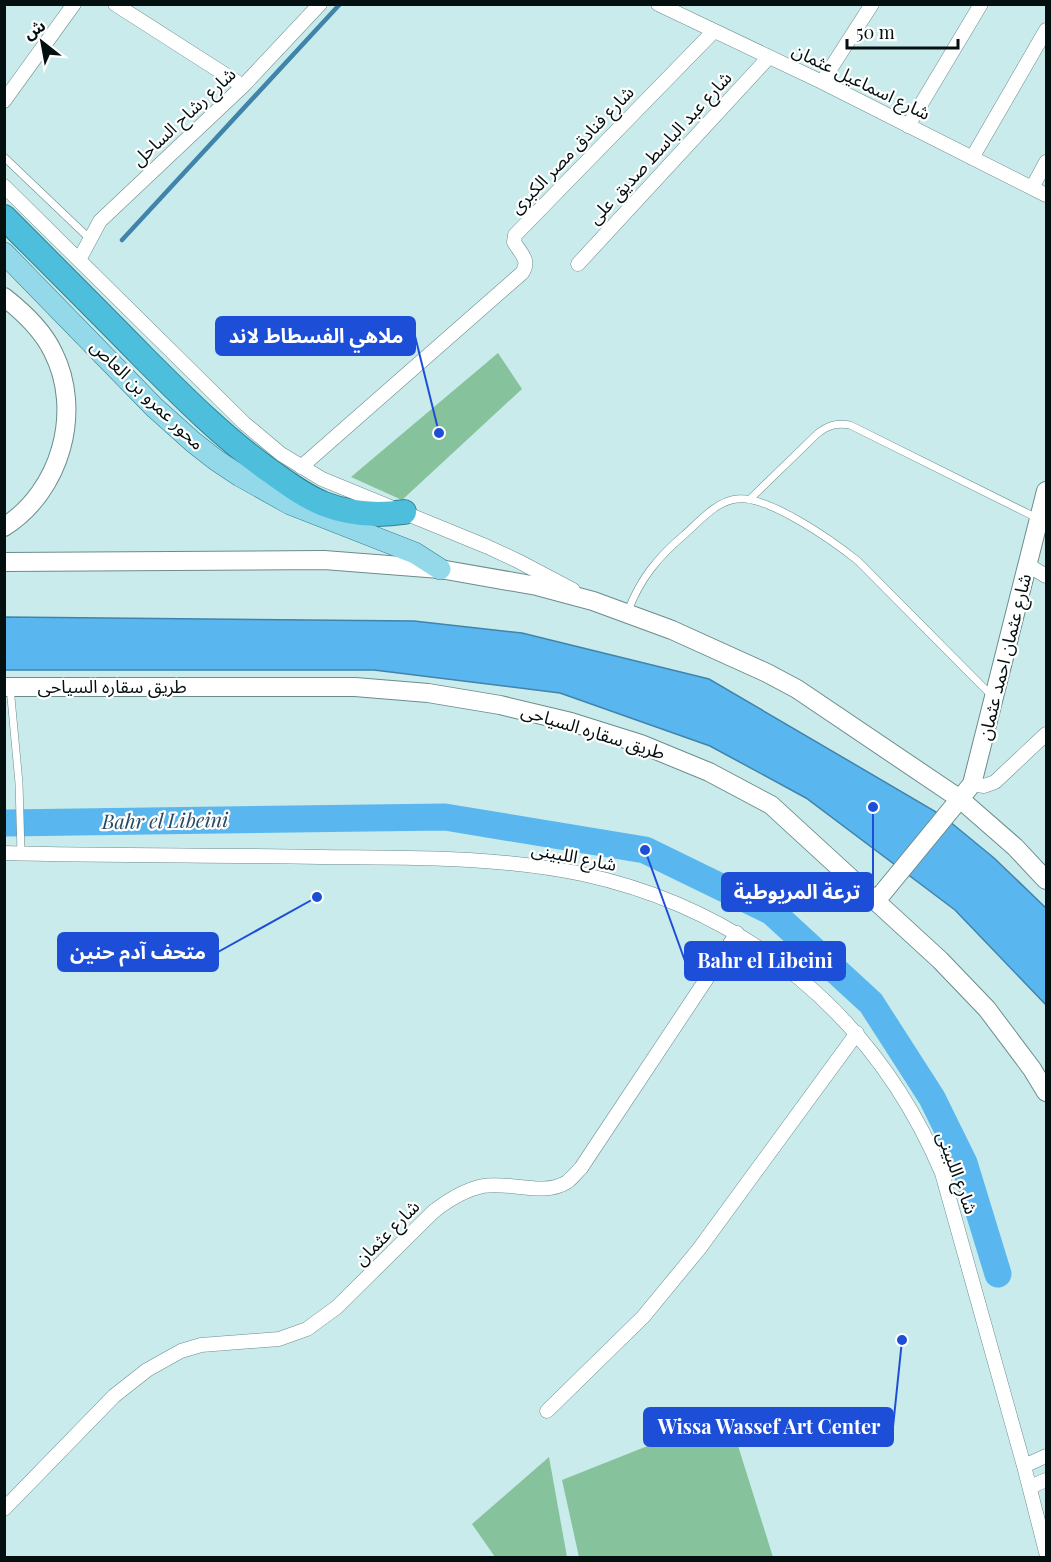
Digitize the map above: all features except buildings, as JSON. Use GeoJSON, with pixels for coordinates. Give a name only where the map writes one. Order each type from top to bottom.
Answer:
{"type":"FeatureCollection","features":[{"type":"Feature","properties":{"kind":"highway"},"geometry":{"type":"LineString","coordinates":[[4,216],[183,397],[256,461],[310,497],[325,504],[372,514],[404,512]]}},
{"type":"Feature","properties":{"kind":"main road","name":"محور عمرو بن العاص"},"geometry":{"type":"LineString","coordinates":[[4,253],[160,413],[216,460],[290,504],[415,553],[440,569]]}},
{"type":"Feature","properties":{"kind":"main road"},"geometry":{"type":"LineString","coordinates":[[4,297],[25,315],[52,349],[62,371],[67,420],[58,459],[43,488],[28,507],[4,527]]}},
{"type":"Feature","properties":{"kind":"main road","name":"شارع عثمان احمد عثمان"},"geometry":{"type":"LineString","coordinates":[[880,895],[972,784],[1047,491]]}},
{"type":"Feature","properties":{"kind":"main road"},"geometry":{"type":"LineString","coordinates":[[4,562],[324,560],[440,569],[537,586],[593,602],[672,630],[736,658],[787,684],[960,799],[1015,847],[1047,880]]}},
{"type":"Feature","properties":{"kind":"main road","name":"طريق سقاره السياحى"},"geometry":{"type":"LineString","coordinates":[[7,687],[355,687],[428,693],[500,705],[572,722],[641,744],[709,772],[771,805],[880,895],[987,1009],[1047,1092]]}},
{"type":"Feature","properties":{"kind":"street"},"geometry":{"type":"LineString","coordinates":[[4,101],[74,4]]}},
{"type":"Feature","properties":{"kind":"street"},"geometry":{"type":"LineString","coordinates":[[115,4],[133,9],[243,86]]}},
{"type":"Feature","properties":{"kind":"street","name":"شارع رشاح الساحل"},"geometry":{"type":"LineString","coordinates":[[79,260],[96,227],[105,216],[243,86],[320,4]]}},
{"type":"Feature","properties":{"kind":"street","name":"شارع اسماعيل عثمان"},"geometry":{"type":"LineString","coordinates":[[658,4],[822,82],[1047,195]]}},
{"type":"Feature","properties":{"kind":"street"},"geometry":{"type":"LineString","coordinates":[[822,82],[872,4]]}},
{"type":"Feature","properties":{"kind":"street"},"geometry":{"type":"LineString","coordinates":[[908,126],[981,4]]}},
{"type":"Feature","properties":{"kind":"street"},"geometry":{"type":"LineString","coordinates":[[972,158],[1047,30]]}},
{"type":"Feature","properties":{"kind":"street","name":"شارع فنادق مصر الكبرى"},"geometry":{"type":"LineString","coordinates":[[301,467],[522,273],[526,264],[525,259],[514,242],[518,232],[714,31]]}},
{"type":"Feature","properties":{"kind":"street","name":"شارع عبد الباسط صديق على"},"geometry":{"type":"LineString","coordinates":[[578,264],[769,57]]}},
{"type":"Feature","properties":{"kind":"street"},"geometry":{"type":"LineString","coordinates":[[1032,188],[1047,162]]}},
{"type":"Feature","properties":{"kind":"street"},"geometry":{"type":"LineString","coordinates":[[4,186],[244,423],[301,467],[344,489],[518,561],[593,602]]}},
{"type":"Feature","properties":{"kind":"street"},"geometry":{"type":"LineString","coordinates":[[1028,565],[1047,576]]}},
{"type":"Feature","properties":{"kind":"street"},"geometry":{"type":"LineString","coordinates":[[972,784],[984,786],[995,782],[1047,734]]}},
{"type":"Feature","properties":{"kind":"street","name":"شارع اللبينى"},"geometry":{"type":"LineString","coordinates":[[4,852],[21,847],[466,859],[580,874],[635,888],[687,908],[737,933],[781,963],[821,996],[857,1033],[897,1086],[914,1113],[942,1173],[1047,1552]]}},
{"type":"Feature","properties":{"kind":"street","name":"شارع عثمان"},"geometry":{"type":"LineString","coordinates":[[4,1509],[114,1396],[168,1356],[201,1344],[279,1339],[307,1329],[337,1307],[433,1212],[462,1193],[484,1186],[541,1188],[558,1186],[569,1181],[581,1168],[737,933]]}},
{"type":"Feature","properties":{"kind":"street"},"geometry":{"type":"LineString","coordinates":[[547,1411],[643,1317],[699,1249],[857,1033]]}},
{"type":"Feature","properties":{"kind":"street"},"geometry":{"type":"LineString","coordinates":[[1024,1466],[1047,1456]]}},
{"type":"Feature","properties":{"kind":"street"},"geometry":{"type":"LineString","coordinates":[[1030,1487],[1047,1480]]}},
{"type":"Feature","properties":{"kind":"lane"},"geometry":{"type":"LineString","coordinates":[[4,157],[90,239]]}},
{"type":"Feature","properties":{"kind":"lane"},"geometry":{"type":"LineString","coordinates":[[749,500],[817,434],[827,426],[838,423],[850,424],[1039,519]]}},
{"type":"Feature","properties":{"kind":"lane"},"geometry":{"type":"LineString","coordinates":[[627,614],[643,578],[666,550],[716,508],[737,499],[749,500],[773,508],[803,523],[831,540],[858,561],[994,698]]}},
{"type":"Feature","properties":{"kind":"lane"},"geometry":{"type":"LineString","coordinates":[[7,687],[19,783],[21,847]]}},
{"type":"Feature","properties":{"kind":"green space"},"geometry":{"type":"Polygon","coordinates":[[[498,353],[522,389],[402,500],[351,477],[498,353]]]}},
{"type":"Feature","properties":{"kind":"green space"},"geometry":{"type":"Polygon","coordinates":[[[728,1414],[773,1557],[579,1557],[562,1480],[728,1414]]]}},
{"type":"Feature","properties":{"kind":"green space"},"geometry":{"type":"Polygon","coordinates":[[[549,1457],[567,1557],[495,1557],[472,1524],[549,1457]]]}},
{"type":"Feature","properties":{"kind":"water"},"geometry":{"type":"Polygon","coordinates":[[[5,617],[414,621],[522,633],[709,679],[943,816],[994,858],[1046,908],[1046,1005],[955,910],[806,798],[710,746],[560,693],[374,670],[5,670],[5,617]]]}},
{"type":"Feature","properties":{"kind":"waterway"},"geometry":{"type":"LineString","coordinates":[[122,240],[340,4]]}},
{"type":"Feature","properties":{"kind":"waterway","name":"Bahr el Libeini"},"geometry":{"type":"LineString","coordinates":[[6,823],[445,817],[645,850],[772,912],[871,1003],[932,1098],[964,1163],[998,1274]]}},
{"type":"Feature","properties":{"kind":"place","name":"ملاهي الفسطاط لاند"},"geometry":{"type":"Point","coordinates":[439,433]}},
{"type":"Feature","properties":{"kind":"place","name":"ترعة المريوطية"},"geometry":{"type":"Point","coordinates":[873,807]}},
{"type":"Feature","properties":{"kind":"place","name":"Bahr el Libeini"},"geometry":{"type":"Point","coordinates":[645,850]}},
{"type":"Feature","properties":{"kind":"place","name":"متحف آدم حنين"},"geometry":{"type":"Point","coordinates":[317,897]}},
{"type":"Feature","properties":{"kind":"place","name":"Wissa Wassef Art Center"},"geometry":{"type":"Point","coordinates":[902,1340]}}]}
